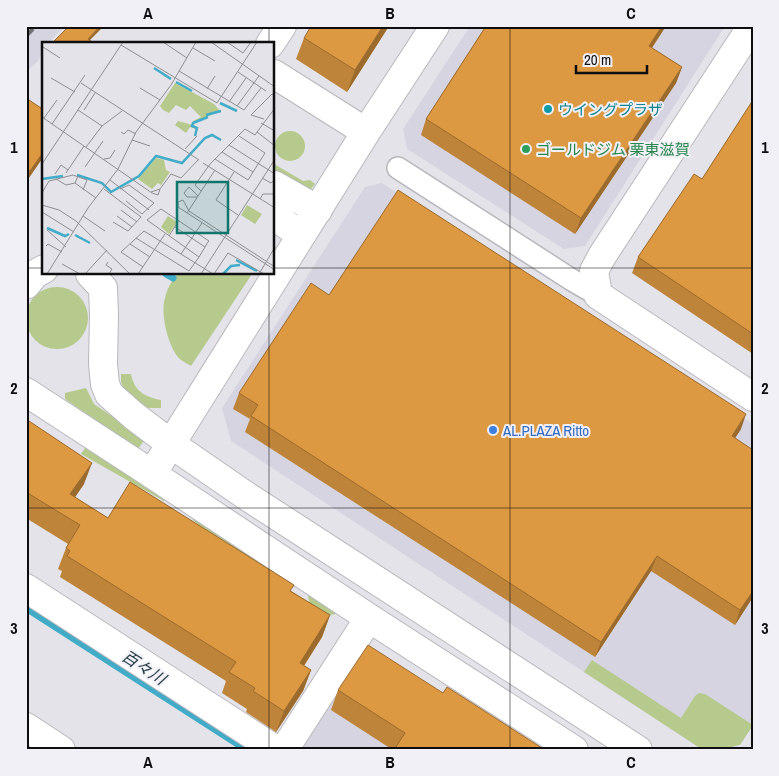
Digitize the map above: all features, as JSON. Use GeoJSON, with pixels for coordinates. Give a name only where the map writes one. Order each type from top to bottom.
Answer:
{"type":"FeatureCollection","features":[{"type":"Feature","properties":{"kind":"street"},"geometry":{"type":"LineString","coordinates":[[271,42],[282,26]]}},
{"type":"Feature","properties":{"kind":"street"},"geometry":{"type":"LineString","coordinates":[[152,474],[366,132],[436,26]]}},
{"type":"Feature","properties":{"kind":"street"},"geometry":{"type":"LineString","coordinates":[[598,296],[594,271],[602,256],[752,26]]}},
{"type":"Feature","properties":{"kind":"street"},"geometry":{"type":"LineString","coordinates":[[275,75],[366,132]]}},
{"type":"Feature","properties":{"kind":"street"},"geometry":{"type":"LineString","coordinates":[[398,168],[753,397]]}},
{"type":"Feature","properties":{"kind":"street"},"geometry":{"type":"LineString","coordinates":[[275,186],[318,210]]}},
{"type":"Feature","properties":{"kind":"street"},"geometry":{"type":"LineString","coordinates":[[275,217],[301,235]]}},
{"type":"Feature","properties":{"kind":"street"},"geometry":{"type":"LineString","coordinates":[[26,285],[35,274],[42,270]]}},
{"type":"Feature","properties":{"kind":"street"},"geometry":{"type":"LineString","coordinates":[[91,275],[103,288],[103,364],[105,384],[109,394],[134,416],[253,501],[638,750]]}},
{"type":"Feature","properties":{"kind":"street"},"geometry":{"type":"LineString","coordinates":[[26,392],[369,618],[574,750]]}},
{"type":"Feature","properties":{"kind":"street"},"geometry":{"type":"LineString","coordinates":[[26,588],[276,750]]}},
{"type":"Feature","properties":{"kind":"street"},"geometry":{"type":"LineString","coordinates":[[284,750],[369,618]]}},
{"type":"Feature","properties":{"kind":"street"},"geometry":{"type":"LineString","coordinates":[[26,727],[62,750]]}},
{"type":"Feature","properties":{"kind":"shaded area"},"geometry":{"type":"Polygon","coordinates":[[[26,26],[65,26],[49,42],[42,42],[42,54],[38,61],[26,72],[26,26]]]}},
{"type":"Feature","properties":{"kind":"shaded area","name":"ウイングプラザ"},"geometry":{"type":"Polygon","coordinates":[[[470,26],[725,26],[585,246],[564,249],[407,149],[403,129],[470,26]]]}},
{"type":"Feature","properties":{"kind":"shaded area","name":"AL.PLAZA Ritto"},"geometry":{"type":"Polygon","coordinates":[[[382,183],[753,424],[753,725],[740,745],[717,750],[703,750],[231,441],[222,408],[365,187],[382,183]]]}},
{"type":"Feature","properties":{"kind":"shaded area"},"geometry":{"type":"Polygon","coordinates":[[[361,653],[425,696],[391,750],[302,750],[302,743],[361,653]]]}},
{"type":"Feature","properties":{"kind":"green space"},"geometry":{"type":"Polygon","coordinates":[[[290,131],[301,135],[305,146],[301,157],[290,161],[279,157],[275,146],[279,135],[290,131]]]}},
{"type":"Feature","properties":{"kind":"green space"},"geometry":{"type":"Polygon","coordinates":[[[275,165],[303,181],[310,180],[315,184],[311,189],[306,190],[275,174],[275,165]]]}},
{"type":"Feature","properties":{"kind":"green space"},"geometry":{"type":"Polygon","coordinates":[[[176,275],[251,275],[191,366],[174,352],[168,337],[164,320],[164,304],[170,285],[176,275]]]}},
{"type":"Feature","properties":{"kind":"green space"},"geometry":{"type":"Polygon","coordinates":[[[57,287],[69,289],[79,296],[86,306],[88,318],[86,330],[79,340],[69,347],[57,349],[45,347],[35,340],[28,330],[26,318],[28,306],[35,296],[45,289],[57,287]]]}},
{"type":"Feature","properties":{"kind":"green space"},"geometry":{"type":"Polygon","coordinates":[[[121,374],[131,374],[132,380],[141,392],[161,400],[161,408],[142,406],[124,389],[121,382],[121,374]]]}},
{"type":"Feature","properties":{"kind":"green space"},"geometry":{"type":"Polygon","coordinates":[[[86,388],[94,404],[145,439],[138,449],[65,399],[65,393],[86,388]]]}},
{"type":"Feature","properties":{"kind":"green space"},"geometry":{"type":"Polygon","coordinates":[[[87,445],[166,498],[164,501],[81,454],[87,445]]]}},
{"type":"Feature","properties":{"kind":"green space"},"geometry":{"type":"Polygon","coordinates":[[[195,516],[339,610],[335,614],[327,616],[314,608],[308,598],[308,594],[302,590],[251,569],[225,549],[193,520],[195,516]]]}},
{"type":"Feature","properties":{"kind":"green space"},"geometry":{"type":"Polygon","coordinates":[[[592,660],[681,718],[699,693],[705,694],[753,725],[740,745],[717,750],[703,750],[584,672],[592,660]]]}},
{"type":"Feature","properties":{"kind":"building"},"geometry":{"type":"Polygon","coordinates":[[[69,26],[100,26],[88,39],[92,42],[53,42],[69,26]]]}},
{"type":"Feature","properties":{"kind":"building"},"geometry":{"type":"Polygon","coordinates":[[[311,26],[383,26],[355,70],[304,38],[311,26]]]}},
{"type":"Feature","properties":{"kind":"building","name":"ウイングプラザ"},"geometry":{"type":"Polygon","coordinates":[[[486,26],[662,26],[649,46],[682,67],[581,218],[426,119],[486,26]]]}},
{"type":"Feature","properties":{"kind":"building"},"geometry":{"type":"Polygon","coordinates":[[[26,98],[42,109],[42,154],[30,171],[26,169],[26,98]]]}},
{"type":"Feature","properties":{"kind":"building"},"geometry":{"type":"Polygon","coordinates":[[[753,100],[753,334],[638,257],[694,174],[702,179],[753,100]]]}},
{"type":"Feature","properties":{"kind":"building","name":"AL.PLAZA Ritto"},"geometry":{"type":"Polygon","coordinates":[[[398,190],[746,414],[732,436],[753,450],[753,591],[740,610],[657,556],[601,642],[251,416],[258,405],[239,393],[311,283],[329,295],[398,190]]]}},
{"type":"Feature","properties":{"kind":"building"},"geometry":{"type":"Polygon","coordinates":[[[26,419],[92,463],[70,494],[108,518],[130,482],[294,585],[290,591],[330,615],[300,663],[311,670],[284,711],[253,691],[255,688],[229,672],[236,662],[67,556],[70,551],[66,548],[80,525],[26,492],[26,419]]]}},
{"type":"Feature","properties":{"kind":"building"},"geometry":{"type":"Polygon","coordinates":[[[368,645],[443,693],[447,687],[545,750],[394,750],[405,733],[338,690],[368,645]]]}},
{"type":"Feature","properties":{"kind":"waterway"},"geometry":{"type":"LineString","coordinates":[[168,275],[173,278]]}},
{"type":"Feature","properties":{"kind":"waterway","name":"百々川"},"geometry":{"type":"LineString","coordinates":[[26,608],[247,750]]}},
{"type":"Feature","properties":{"kind":"railway"},"geometry":{"type":"LineString","coordinates":[[26,36],[36,26]]}},
{"type":"Feature","properties":{"kind":"place","name":"ウイングプラザ"},"geometry":{"type":"Point","coordinates":[548,109]}},
{"type":"Feature","properties":{"kind":"place","name":"ゴールドジム 栗東滋賀"},"geometry":{"type":"Point","coordinates":[526,149]}},
{"type":"Feature","properties":{"kind":"place","name":"AL.PLAZA Ritto"},"geometry":{"type":"Point","coordinates":[493,430]}}]}
